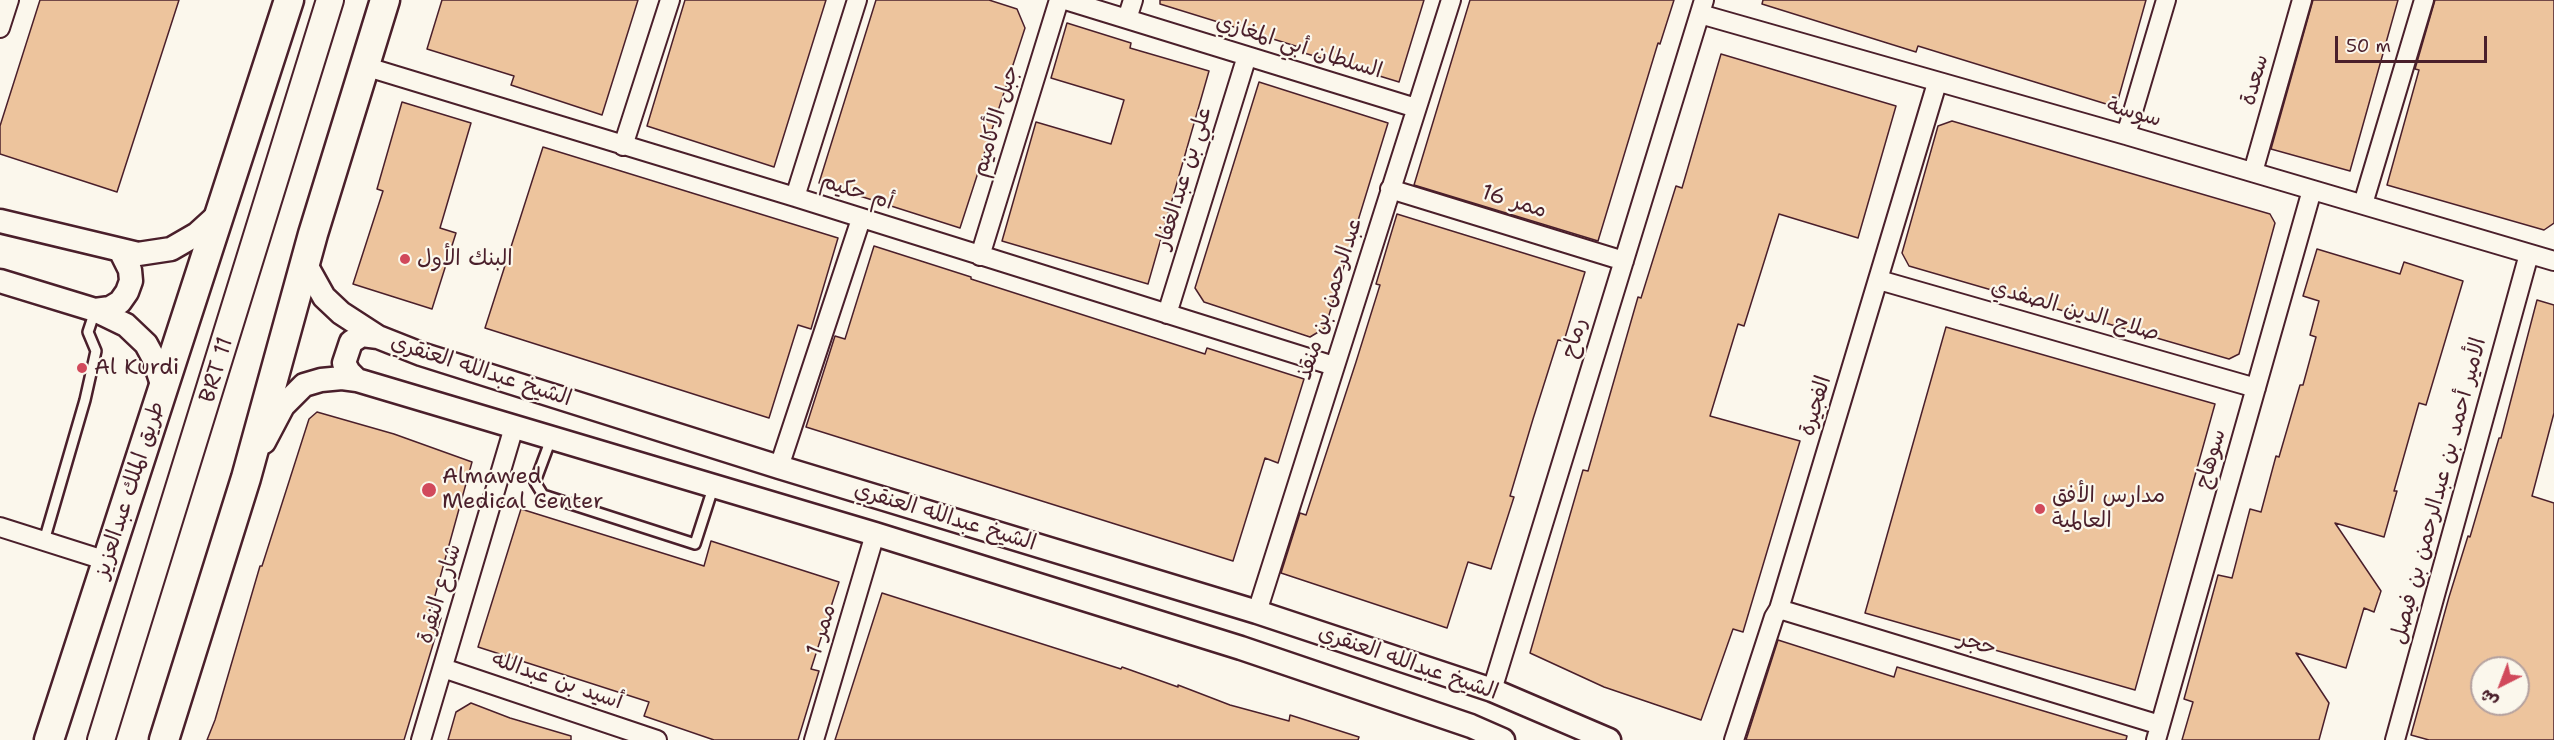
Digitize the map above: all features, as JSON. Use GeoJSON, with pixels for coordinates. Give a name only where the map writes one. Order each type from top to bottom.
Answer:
{"type":"FeatureCollection","features":[{"type":"Feature","properties":{"kind":"main road","name":"طريق الملك عبدالعزيز"},"geometry":{"type":"LineString","coordinates":[[49,740],[289,0]]}},
{"type":"Feature","properties":{"kind":"main road","name":"BRT 11"},"geometry":{"type":"LineString","coordinates":[[101,740],[330,0]]}},
{"type":"Feature","properties":{"kind":"main road"},"geometry":{"type":"LineString","coordinates":[[164,740],[246,478],[305,263],[385,0]]}},
{"type":"Feature","properties":{"kind":"street"},"geometry":{"type":"LineString","coordinates":[[0,28],[9,0]]}},
{"type":"Feature","properties":{"kind":"street"},"geometry":{"type":"LineString","coordinates":[[623,146],[670,0]]}},
{"type":"Feature","properties":{"kind":"street"},"geometry":{"type":"LineString","coordinates":[[795,197],[857,0]]}},
{"type":"Feature","properties":{"kind":"street","name":"جبل الأكاميم"},"geometry":{"type":"LineString","coordinates":[[980,256],[1059,0]]}},
{"type":"Feature","properties":{"kind":"street","name":"السلطان أبي المغازي"},"geometry":{"type":"LineString","coordinates":[[1065,0],[1416,108]]}},
{"type":"Feature","properties":{"kind":"street"},"geometry":{"type":"LineString","coordinates":[[1127,19],[1133,0]]}},
{"type":"Feature","properties":{"kind":"street","name":"عبدالرحمن بن منقذ"},"geometry":{"type":"LineString","coordinates":[[1257,612],[1451,0]]}},
{"type":"Feature","properties":{"kind":"street"},"geometry":{"type":"LineString","coordinates":[[2126,135],[2166,0]]}},
{"type":"Feature","properties":{"kind":"street","name":"سعدة"},"geometry":{"type":"LineString","coordinates":[[2253,172],[2302,0]]}},
{"type":"Feature","properties":{"kind":"street"},"geometry":{"type":"LineString","coordinates":[[2363,204],[2424,0]]}},
{"type":"Feature","properties":{"kind":"street","name":"سوسة"},"geometry":{"type":"LineString","coordinates":[[1702,7],[1937,83],[2126,135],[2554,261]]}},
{"type":"Feature","properties":{"kind":"street","name":"رماح"},"geometry":{"type":"LineString","coordinates":[[1492,690],[1702,7]]}},
{"type":"Feature","properties":{"kind":"street","name":"علي بن عبدالغفار"},"geometry":{"type":"LineString","coordinates":[[1167,314],[1247,56]]}},
{"type":"Feature","properties":{"kind":"street","name":"أم حكيم"},"geometry":{"type":"LineString","coordinates":[[364,66],[795,197],[1334,366]]}},
{"type":"Feature","properties":{"kind":"street","name":"الفجيرة"},"geometry":{"type":"LineString","coordinates":[[1734,740],[1774,617],[1779,609],[1880,280],[1937,83]]}},
{"type":"Feature","properties":{"kind":"street","name":"ممر 16"},"geometry":{"type":"LineString","coordinates":[[1390,189],[1624,261]]}},
{"type":"Feature","properties":{"kind":"street","name":"سوهاج"},"geometry":{"type":"LineString","coordinates":[[2158,733],[2312,190]]}},
{"type":"Feature","properties":{"kind":"street"},"geometry":{"type":"LineString","coordinates":[[0,221],[121,252],[138,254],[171,249],[197,234],[219,214]]}},
{"type":"Feature","properties":{"kind":"street"},"geometry":{"type":"LineString","coordinates":[[779,467],[861,219]]}},
{"type":"Feature","properties":{"kind":"street"},"geometry":{"type":"LineString","coordinates":[[95,310],[110,308],[120,302],[127,292],[131,281],[130,270],[121,252]]}},
{"type":"Feature","properties":{"kind":"street","name":"الأمير أحمد بن عبدالرحمن بن فيصل"},"geometry":{"type":"LineString","coordinates":[[2395,740],[2529,254]]}},
{"type":"Feature","properties":{"kind":"street","name":"الشيخ عبدالله العنقري"},"geometry":{"type":"LineString","coordinates":[[305,263],[324,297],[341,313],[378,337],[421,354],[779,467],[1257,612],[1492,690],[1609,740]]}},
{"type":"Feature","properties":{"kind":"street","name":"صلاح الدين الصفدي"},"geometry":{"type":"LineString","coordinates":[[1880,280],[2256,388]]}},
{"type":"Feature","properties":{"kind":"street"},"geometry":{"type":"LineString","coordinates":[[0,281],[95,310],[126,325],[146,344],[164,390]]}},
{"type":"Feature","properties":{"kind":"street"},"geometry":{"type":"LineString","coordinates":[[357,380],[344,363],[351,342],[362,335],[378,337]]}},
{"type":"Feature","properties":{"kind":"street","name":"الشيخ عبدالله العنقري"},"geometry":{"type":"LineString","coordinates":[[246,478],[282,406],[304,385],[321,380],[342,378],[357,380],[876,534],[1241,648],[1469,733],[1503,740]]}},
{"type":"Feature","properties":{"kind":"street","name":"شارع النقرة"},"geometry":{"type":"LineString","coordinates":[[421,740],[514,427]]}},
{"type":"Feature","properties":{"kind":"street"},"geometry":{"type":"LineString","coordinates":[[0,527],[107,561]]}},
{"type":"Feature","properties":{"kind":"street","name":"ممر 1"},"geometry":{"type":"LineString","coordinates":[[814,740],[876,534]]}},
{"type":"Feature","properties":{"kind":"street","name":"حجر"},"geometry":{"type":"LineString","coordinates":[[1779,609],[2158,733]]}},
{"type":"Feature","properties":{"kind":"street","name":"أسيد بن عبدالله"},"geometry":{"type":"LineString","coordinates":[[443,668],[657,740]]}},
{"type":"Feature","properties":{"kind":"lane"},"geometry":{"type":"LineString","coordinates":[[44,541],[85,400],[96,351],[88,332],[95,310]]}},
{"type":"Feature","properties":{"kind":"lane"},"geometry":{"type":"LineString","coordinates":[[552,436],[535,482],[543,495],[695,544],[714,485]]}},
{"type":"Feature","properties":{"kind":"building"},"geometry":{"type":"Polygon","coordinates":[[[40,0],[179,0],[117,192],[0,154],[0,126],[40,0]]]}},
{"type":"Feature","properties":{"kind":"building"},"geometry":{"type":"Polygon","coordinates":[[[442,0],[638,0],[602,115],[511,85],[514,76],[427,49],[442,0]]]}},
{"type":"Feature","properties":{"kind":"building"},"geometry":{"type":"Polygon","coordinates":[[[685,0],[826,0],[774,167],[647,126],[685,0]]]}},
{"type":"Feature","properties":{"kind":"building"},"geometry":{"type":"Polygon","coordinates":[[[876,0],[989,0],[1017,9],[1025,28],[960,228],[819,183],[876,0]]]}},
{"type":"Feature","properties":{"kind":"building"},"geometry":{"type":"Polygon","coordinates":[[[1160,0],[1424,0],[1399,82],[1301,52],[1302,48],[1160,4],[1160,0]]]}},
{"type":"Feature","properties":{"kind":"building"},"geometry":{"type":"Polygon","coordinates":[[[1470,0],[1674,0],[1660,44],[1658,43],[1598,241],[1414,185],[1470,0]]]}},
{"type":"Feature","properties":{"kind":"building"},"geometry":{"type":"Polygon","coordinates":[[[1763,0],[2146,0],[2116,107],[1918,46],[1916,52],[1762,4],[1763,0]]]}},
{"type":"Feature","properties":{"kind":"building"},"geometry":{"type":"Polygon","coordinates":[[[2313,0],[2398,0],[2350,171],[2271,149],[2313,0]]]}},
{"type":"Feature","properties":{"kind":"building"},"geometry":{"type":"Polygon","coordinates":[[[2435,0],[2554,0],[2554,223],[2544,230],[2387,185],[2419,70],[2415,69],[2435,0]]]}},
{"type":"Feature","properties":{"kind":"building"},"geometry":{"type":"Polygon","coordinates":[[[1067,23],[1131,43],[1130,48],[1209,71],[1148,284],[1002,241],[1036,122],[1111,144],[1124,100],[1051,78],[1067,23]]]}},
{"type":"Feature","properties":{"kind":"building"},"geometry":{"type":"Polygon","coordinates":[[[1721,54],[1896,106],[1858,238],[1779,214],[1744,326],[1738,324],[1710,416],[1800,441],[1743,632],[1733,629],[1701,720],[1604,687],[1530,653],[1583,470],[1588,471],[1638,297],[1641,298],[1676,186],[1682,188],[1721,54]]]}},
{"type":"Feature","properties":{"kind":"building"},"geometry":{"type":"Polygon","coordinates":[[[1259,82],[1388,123],[1325,328],[1310,337],[1204,302],[1195,288],[1259,82]]]}},
{"type":"Feature","properties":{"kind":"building"},"geometry":{"type":"Polygon","coordinates":[[[402,102],[471,123],[440,228],[456,233],[432,309],[353,284],[383,191],[377,189],[402,102]]]}},
{"type":"Feature","properties":{"kind":"building"},"geometry":{"type":"Polygon","coordinates":[[[1952,121],[2270,214],[2275,223],[2239,354],[2229,359],[1909,266],[1902,253],[1938,126],[1952,121]]]}},
{"type":"Feature","properties":{"kind":"building"},"geometry":{"type":"Polygon","coordinates":[[[543,147],[838,238],[811,329],[798,325],[769,418],[485,328],[543,147]]]}},
{"type":"Feature","properties":{"kind":"building"},"geometry":{"type":"Polygon","coordinates":[[[1397,214],[1585,272],[1564,341],[1558,340],[1510,496],[1514,497],[1491,569],[1468,562],[1447,628],[1281,573],[1300,513],[1306,515],[1356,362],[1380,285],[1376,284],[1397,214]]]}},
{"type":"Feature","properties":{"kind":"building"},"geometry":{"type":"Polygon","coordinates":[[[874,246],[1205,354],[1207,348],[1304,379],[1278,463],[1265,458],[1233,561],[806,427],[835,336],[845,339],[874,246]]]}},
{"type":"Feature","properties":{"kind":"building"},"geometry":{"type":"Polygon","coordinates":[[[2317,249],[2400,274],[2404,262],[2463,281],[2426,405],[2419,403],[2394,491],[2397,491],[2384,537],[2335,523],[2381,591],[2374,612],[2364,608],[2346,668],[2296,653],[2329,703],[2319,740],[2182,740],[2193,702],[2184,699],[2218,575],[2232,578],[2250,509],[2261,512],[2276,456],[2279,457],[2300,385],[2303,385],[2316,337],[2310,335],[2319,301],[2303,296],[2317,249]]]}},
{"type":"Feature","properties":{"kind":"building"},"geometry":{"type":"Polygon","coordinates":[[[2537,300],[2554,305],[2554,413],[2532,496],[2554,503],[2554,740],[2429,740],[2411,735],[2449,597],[2468,536],[2470,537],[2499,438],[2501,438],[2537,300]]]}},
{"type":"Feature","properties":{"kind":"building","name":"مدارس الأفق العالمية"},"geometry":{"type":"Polygon","coordinates":[[[1946,327],[2215,404],[2135,690],[1865,613],[1946,327]]]}},
{"type":"Feature","properties":{"kind":"building"},"geometry":{"type":"Polygon","coordinates":[[[317,412],[394,434],[472,462],[430,614],[441,618],[404,740],[207,740],[215,720],[260,566],[262,566],[309,419],[317,412]]]}},
{"type":"Feature","properties":{"kind":"building"},"geometry":{"type":"Polygon","coordinates":[[[521,509],[704,566],[711,541],[839,582],[811,669],[819,671],[798,740],[714,740],[644,716],[649,702],[478,647],[521,509]]]}},
{"type":"Feature","properties":{"kind":"building"},"geometry":{"type":"Polygon","coordinates":[[[882,593],[1121,669],[1122,667],[1178,687],[1178,685],[1230,705],[1289,721],[1290,715],[1359,737],[1358,740],[835,740],[882,593]]]}},
{"type":"Feature","properties":{"kind":"building"},"geometry":{"type":"Polygon","coordinates":[[[1778,640],[1894,677],[1897,667],[2127,736],[2126,740],[1746,740],[1778,640]]]}},
{"type":"Feature","properties":{"kind":"building"},"geometry":{"type":"Polygon","coordinates":[[[471,703],[510,718],[571,736],[571,740],[448,740],[456,712],[471,703]]]}},
{"type":"Feature","properties":{"kind":"place","name":"البنك الأول"},"geometry":{"type":"Point","coordinates":[405,259]}},
{"type":"Feature","properties":{"kind":"place","name":"Al Kurdi"},"geometry":{"type":"Point","coordinates":[82,368]}},
{"type":"Feature","properties":{"kind":"place","name":"Almawed Medical Center"},"geometry":{"type":"Point","coordinates":[429,490]}},
{"type":"Feature","properties":{"kind":"place","name":"مدارس الأفق العالمية"},"geometry":{"type":"Point","coordinates":[2040,509]}}]}
